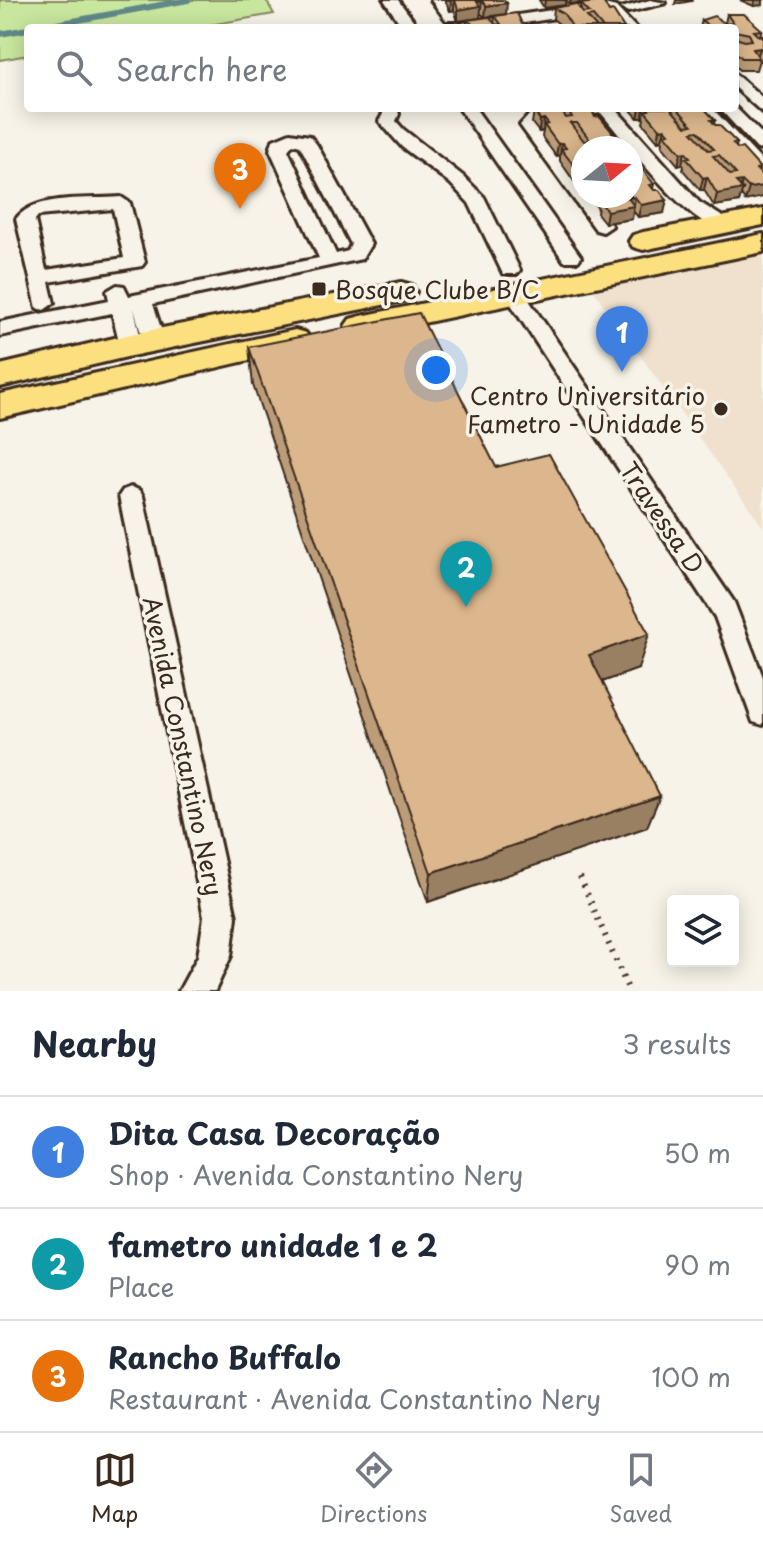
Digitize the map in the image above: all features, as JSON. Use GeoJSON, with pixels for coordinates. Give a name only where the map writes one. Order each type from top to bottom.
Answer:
{"type":"FeatureCollection","features":[{"type":"Feature","properties":{"kind":"highway"},"geometry":{"type":"LineString","coordinates":[[0,406],[517,276],[691,219],[722,225],[763,217]]}},
{"type":"Feature","properties":{"kind":"highway"},"geometry":{"type":"LineString","coordinates":[[0,376],[142,343],[517,276],[763,243]]}},
{"type":"Feature","properties":{"kind":"street"},"geometry":{"type":"LineString","coordinates":[[391,0],[408,24]]}},
{"type":"Feature","properties":{"kind":"street"},"geometry":{"type":"LineString","coordinates":[[438,0],[451,17]]}},
{"type":"Feature","properties":{"kind":"street"},"geometry":{"type":"LineString","coordinates":[[520,0],[538,22]]}},
{"type":"Feature","properties":{"kind":"street"},"geometry":{"type":"LineString","coordinates":[[624,4],[659,3],[658,0]]}},
{"type":"Feature","properties":{"kind":"street"},"geometry":{"type":"LineString","coordinates":[[624,4],[644,24]]}},
{"type":"Feature","properties":{"kind":"street"},"geometry":{"type":"LineString","coordinates":[[513,24],[606,8],[624,24]]}},
{"type":"Feature","properties":{"kind":"street"},"geometry":{"type":"LineString","coordinates":[[739,83],[763,108]]}},
{"type":"Feature","properties":{"kind":"street"},"geometry":{"type":"LineString","coordinates":[[470,112],[571,257]]}},
{"type":"Feature","properties":{"kind":"street"},"geometry":{"type":"LineString","coordinates":[[571,112],[537,117],[528,125],[603,226]]}},
{"type":"Feature","properties":{"kind":"street"},"geometry":{"type":"LineString","coordinates":[[609,112],[691,219]]}},
{"type":"Feature","properties":{"kind":"street"},"geometry":{"type":"LineString","coordinates":[[707,112],[763,173]]}},
{"type":"Feature","properties":{"kind":"street"},"geometry":{"type":"LineString","coordinates":[[731,112],[763,145]]}},
{"type":"Feature","properties":{"kind":"street","name":"Travessa D"},"geometry":{"type":"LineString","coordinates":[[382,113],[398,136],[450,174],[476,200],[495,246],[517,276],[725,610],[736,631],[751,690],[763,713]]}},
{"type":"Feature","properties":{"kind":"street"},"geometry":{"type":"LineString","coordinates":[[0,329],[118,296],[327,254],[355,255],[361,244],[308,145],[299,138],[283,141],[279,150],[327,254]]}},
{"type":"Feature","properties":{"kind":"street"},"geometry":{"type":"LineString","coordinates":[[38,278],[135,262],[121,203],[31,212],[25,219],[38,278],[44,303]]}},
{"type":"Feature","properties":{"kind":"street"},"geometry":{"type":"LineString","coordinates":[[0,312],[44,303],[118,296],[142,300],[327,254]]}},
{"type":"Feature","properties":{"kind":"street"},"geometry":{"type":"LineString","coordinates":[[118,296],[142,343]]}},
{"type":"Feature","properties":{"kind":"street"},"geometry":{"type":"LineString","coordinates":[[142,300],[142,343]]}},
{"type":"Feature","properties":{"kind":"street","name":"Avenida Constantino Nery"},"geometry":{"type":"LineString","coordinates":[[131,496],[220,917],[218,949],[210,971],[196,991]]}},
{"type":"Feature","properties":{"kind":"path"},"geometry":{"type":"LineString","coordinates":[[580,877],[629,991]]}},
{"type":"Feature","properties":{"kind":"shaded area","name":"Centro Universitário Fametro - Unidade 5"},"geometry":{"type":"Polygon","coordinates":[[[763,253],[763,527],[594,291],[763,253]]]}},
{"type":"Feature","properties":{"kind":"green space"},"geometry":{"type":"Polygon","coordinates":[[[0,0],[266,0],[274,14],[215,24],[24,24],[24,56],[0,60],[0,0]]]}},
{"type":"Feature","properties":{"kind":"building"},"geometry":{"type":"Polygon","coordinates":[[[455,0],[504,0],[507,3],[486,6],[482,1],[477,2],[480,6],[458,10],[455,0]]]}},
{"type":"Feature","properties":{"kind":"building"},"geometry":{"type":"Polygon","coordinates":[[[603,1],[621,24],[600,24],[593,16],[587,17],[593,24],[570,24],[564,14],[554,8],[576,4],[583,13],[589,12],[581,4],[603,1]]]}},
{"type":"Feature","properties":{"kind":"building"},"geometry":{"type":"Polygon","coordinates":[[[517,13],[522,24],[501,24],[495,16],[517,13]]]}},
{"type":"Feature","properties":{"kind":"building"},"geometry":{"type":"Polygon","coordinates":[[[727,14],[744,14],[762,30],[754,31],[759,36],[763,35],[763,49],[753,49],[759,58],[739,55],[739,39],[752,40],[749,34],[739,32],[739,24],[726,24],[733,23],[727,14]]]}},
{"type":"Feature","properties":{"kind":"building"},"geometry":{"type":"Polygon","coordinates":[[[714,16],[726,24],[706,24],[702,20],[714,16]]]}},
{"type":"Feature","properties":{"kind":"building"},"geometry":{"type":"Polygon","coordinates":[[[489,17],[495,24],[472,24],[467,20],[489,17]]]}},
{"type":"Feature","properties":{"kind":"building"},"geometry":{"type":"Polygon","coordinates":[[[535,112],[562,112],[566,118],[572,117],[568,112],[593,112],[614,134],[587,136],[577,123],[570,123],[580,136],[571,136],[571,162],[561,149],[566,148],[562,143],[558,144],[544,125],[548,124],[544,119],[540,120],[535,112]]]}},
{"type":"Feature","properties":{"kind":"building"},"geometry":{"type":"Polygon","coordinates":[[[646,112],[674,112],[686,126],[692,125],[681,112],[708,112],[715,120],[711,120],[715,125],[719,125],[737,143],[733,144],[738,149],[742,148],[760,168],[756,169],[763,174],[763,186],[749,188],[742,181],[736,182],[743,189],[717,194],[707,177],[703,178],[686,158],[690,157],[685,152],[681,153],[665,134],[669,133],[665,128],[660,129],[646,112]],[[698,131],[692,132],[708,150],[714,149],[698,131]],[[719,155],[713,156],[730,175],[736,174],[719,155]]]}},
{"type":"Feature","properties":{"kind":"building"},"geometry":{"type":"Polygon","coordinates":[[[643,170],[654,184],[650,185],[654,190],[659,190],[667,200],[643,205],[643,170]]]}},
{"type":"Feature","properties":{"kind":"building"},"geometry":{"type":"Polygon","coordinates":[[[419,313],[496,467],[549,454],[649,634],[589,655],[660,796],[431,873],[249,347],[419,313]]]}},
{"type":"Feature","properties":{"kind":"waterway"},"geometry":{"type":"LineString","coordinates":[[57,24],[188,0]]}},
{"type":"Feature","properties":{"kind":"waterway"},"geometry":{"type":"LineString","coordinates":[[0,34],[24,30]]}},
{"type":"Feature","properties":{"kind":"place","name":"Rancho Buffalo"},"geometry":{"type":"Point","coordinates":[240,209]}},
{"type":"Feature","properties":{"kind":"place","name":"Bosque Clube B/C"},"geometry":{"type":"Point","coordinates":[319,289]}},
{"type":"Feature","properties":{"kind":"place","name":"Dita Casa Decoração"},"geometry":{"type":"Point","coordinates":[622,372]}},
{"type":"Feature","properties":{"kind":"place","name":"Centro Universitário Fametro - Unidade 5"},"geometry":{"type":"Point","coordinates":[721,409]}},
{"type":"Feature","properties":{"kind":"place","name":"fametro unidade 1 e 2"},"geometry":{"type":"Point","coordinates":[466,607]}}]}
